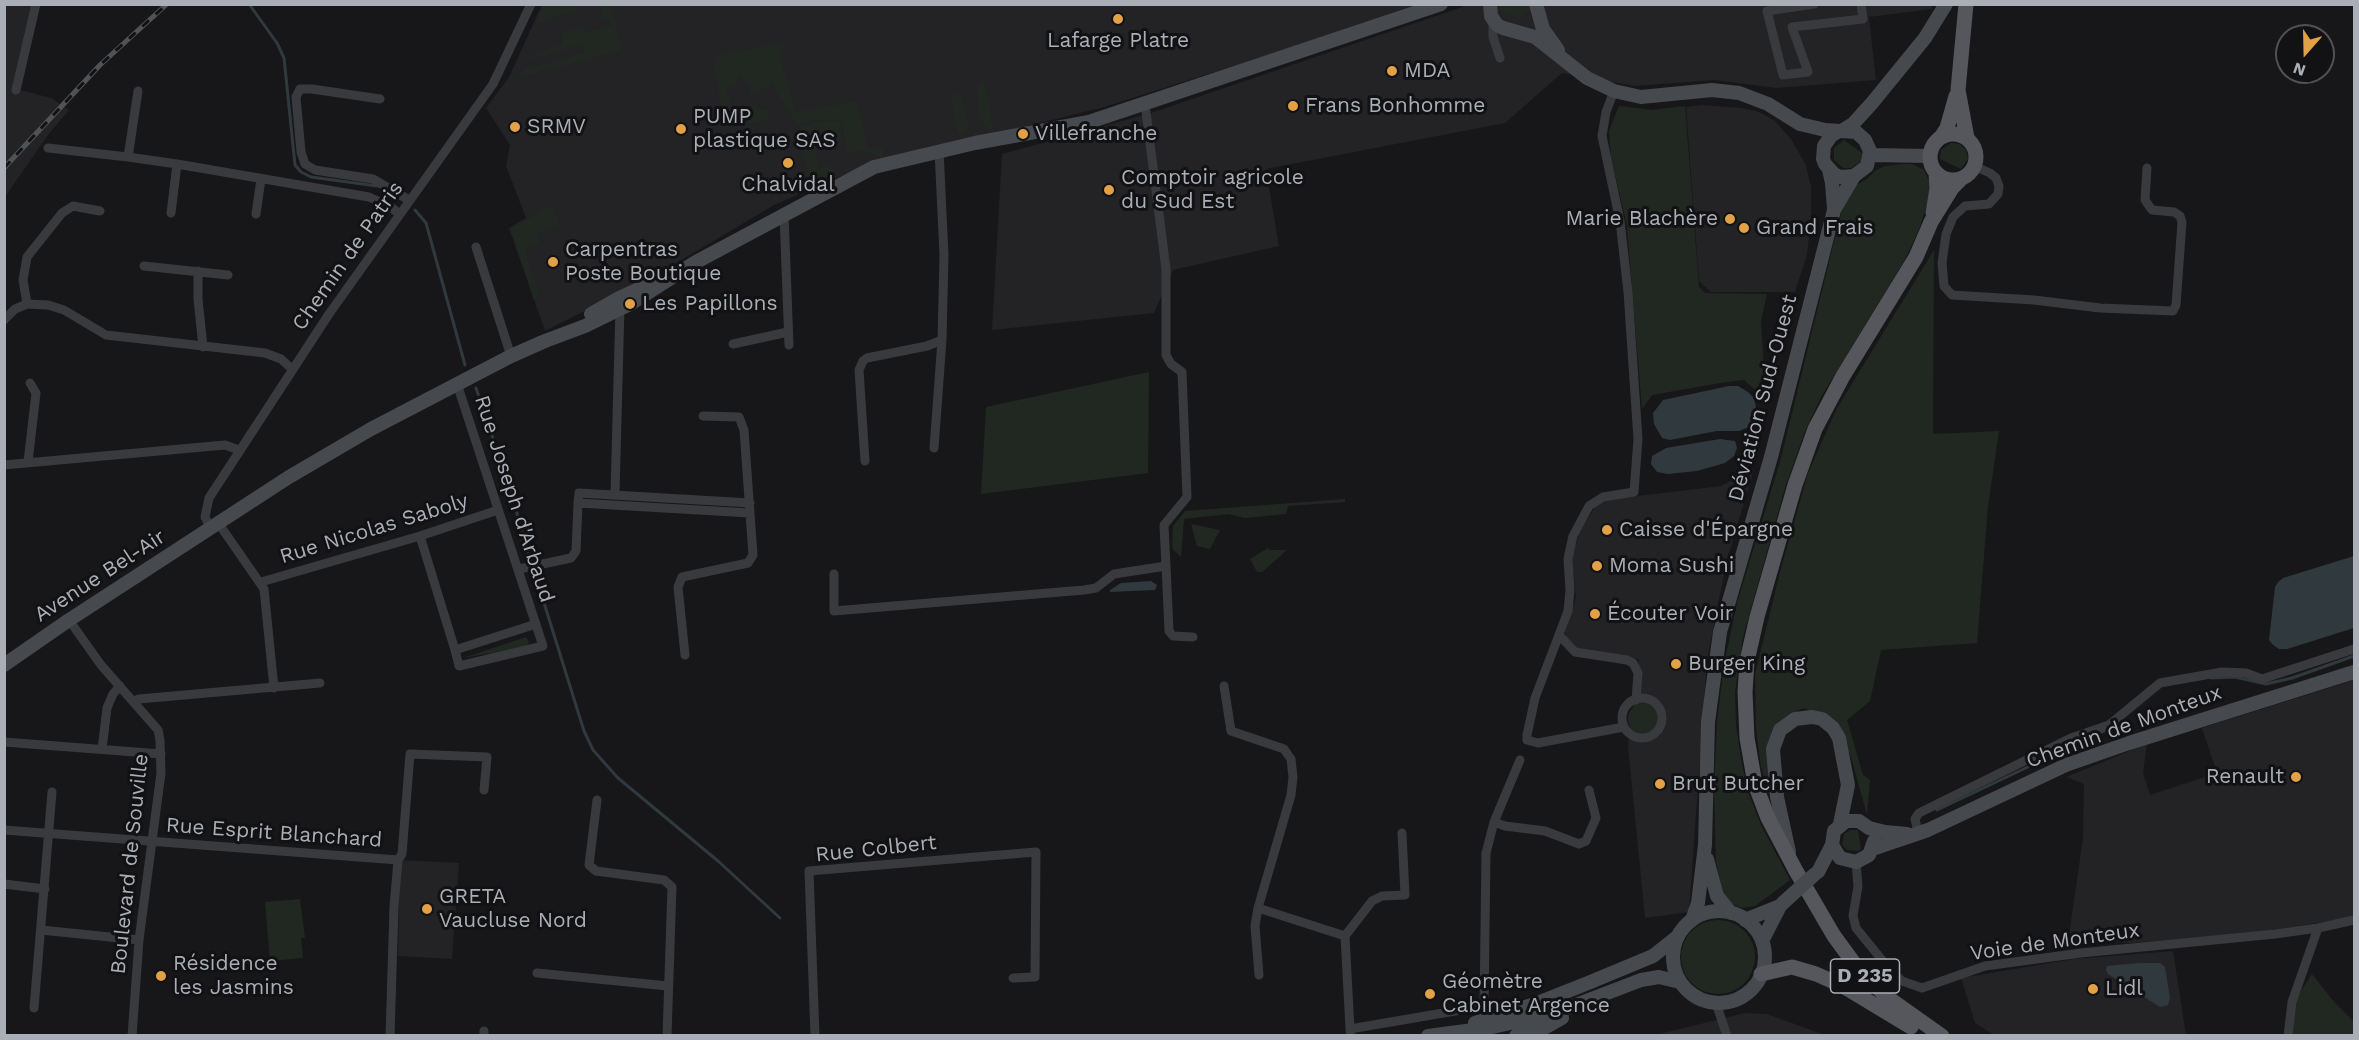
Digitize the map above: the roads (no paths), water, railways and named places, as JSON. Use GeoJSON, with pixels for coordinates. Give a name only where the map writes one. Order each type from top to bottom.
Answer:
{"type":"FeatureCollection","features":[{"type":"Feature","properties":{"kind":"main road","name":"Avenue Bel-Air"},"geometry":{"type":"LineString","coordinates":[[4,665],[289,477],[371,429],[511,356],[620,303],[856,177],[940,154],[1043,137],[1441,4]]}},
{"type":"Feature","properties":{"kind":"main road"},"geometry":{"type":"LineString","coordinates":[[1478,4],[1491,12],[1497,25],[1535,37],[1587,78],[1614,91],[1641,97],[1700,90],[1726,90],[1752,97],[1800,124],[1840,131],[1850,130],[1861,135],[1868,145],[1870,155],[1867,166],[1854,176],[1834,210]]}},
{"type":"Feature","properties":{"kind":"main road"},"geometry":{"type":"LineString","coordinates":[[1834,210],[1832,183],[1823,152],[1827,140],[1853,124],[1872,104],[1930,31],[1946,4]]}},
{"type":"Feature","properties":{"kind":"main road"},"geometry":{"type":"LineString","coordinates":[[1958,90],[1962,122],[1967,138],[1975,150],[1974,166],[1961,179],[1946,179],[1936,173],[1930,156],[1935,142],[1947,128],[1958,90],[1966,4]]}},
{"type":"Feature","properties":{"kind":"main road"},"geometry":{"type":"LineString","coordinates":[[1512,30],[1522,29],[1532,21],[1536,6]]}},
{"type":"Feature","properties":{"kind":"main road"},"geometry":{"type":"LineString","coordinates":[[1536,6],[1543,29],[1569,64]]}},
{"type":"Feature","properties":{"kind":"main road"},"geometry":{"type":"LineString","coordinates":[[1800,124],[1823,152]]}},
{"type":"Feature","properties":{"kind":"main road"},"geometry":{"type":"LineString","coordinates":[[1942,136],[1954,134],[1967,138]]}},
{"type":"Feature","properties":{"kind":"main road"},"geometry":{"type":"LineString","coordinates":[[1870,155],[1930,156]]}},
{"type":"Feature","properties":{"kind":"main road"},"geometry":{"type":"LineString","coordinates":[[1829,170],[1840,177],[1854,176]]}},
{"type":"Feature","properties":{"kind":"main road","name":"D 235"},"geometry":{"type":"LineString","coordinates":[[1931,222],[1936,173]]}},
{"type":"Feature","properties":{"kind":"main road","name":"D 235"},"geometry":{"type":"LineString","coordinates":[[1942,1035],[1887,997],[1856,966],[1829,928],[1791,862],[1761,802],[1750,764],[1745,692],[1751,638],[1795,485],[1815,429],[1843,376],[1916,257],[1931,222],[1952,188],[1961,179]]}},
{"type":"Feature","properties":{"kind":"main road","name":"Déviation Sud-Ouest"},"geometry":{"type":"LineString","coordinates":[[1705,845],[1708,722],[1720,632],[1771,457],[1834,210]]}},
{"type":"Feature","properties":{"kind":"main road","name":"Chemin de Monteux"},"geometry":{"type":"LineString","coordinates":[[1872,849],[1915,833],[2066,765],[2355,672]]}},
{"type":"Feature","properties":{"kind":"main road"},"geometry":{"type":"LineString","coordinates":[[1791,862],[1777,797],[1773,745],[1780,730],[1790,722],[1800,717],[1817,718],[1836,732],[1848,785],[1864,824],[1874,840],[1872,849],[1866,858],[1817,873]]}},
{"type":"Feature","properties":{"kind":"main road"},"geometry":{"type":"LineString","coordinates":[[1848,785],[1840,824],[1832,835],[1832,845],[1836,855],[1851,861]]}},
{"type":"Feature","properties":{"kind":"main road"},"geometry":{"type":"LineString","coordinates":[[1840,824],[1846,821],[1864,824],[1885,832],[1915,833]]}},
{"type":"Feature","properties":{"kind":"main road"},"geometry":{"type":"LineString","coordinates":[[1433,1035],[1492,1032],[1572,1007],[1649,978],[1664,978],[1680,982],[1696,997],[1716,1003],[1726,1002],[1745,994],[1753,988],[1761,974],[1764,952],[1762,941],[1744,920],[1731,913],[1717,896],[1705,845]]}},
{"type":"Feature","properties":{"kind":"main road"},"geometry":{"type":"LineString","coordinates":[[1433,1035],[1535,1004],[1653,956],[1678,936],[1692,920],[1698,903],[1705,845]]}},
{"type":"Feature","properties":{"kind":"main road"},"geometry":{"type":"LineString","coordinates":[[1744,920],[1782,904],[1817,873],[1832,845]]}},
{"type":"Feature","properties":{"kind":"main road"},"geometry":{"type":"LineString","coordinates":[[1762,941],[1782,904]]}},
{"type":"Feature","properties":{"kind":"main road"},"geometry":{"type":"LineString","coordinates":[[1692,920],[1704,914],[1731,913]]}},
{"type":"Feature","properties":{"kind":"main road"},"geometry":{"type":"LineString","coordinates":[[1678,936],[1673,959],[1680,982]]}},
{"type":"Feature","properties":{"kind":"main road"},"geometry":{"type":"LineString","coordinates":[[1761,974],[1792,968],[1816,974],[1843,986],[1927,1035]]}},
{"type":"Feature","properties":{"kind":"main road"},"geometry":{"type":"LineString","coordinates":[[1516,1035],[1536,1018],[1588,983]]}},
{"type":"Feature","properties":{"kind":"main road"},"geometry":{"type":"LineString","coordinates":[[1530,1035],[1625,986]]}},
{"type":"Feature","properties":{"kind":"street"},"geometry":{"type":"LineString","coordinates":[[16,90],[36,4]]}},
{"type":"Feature","properties":{"kind":"street","name":"Chemin de Patris"},"geometry":{"type":"LineString","coordinates":[[215,527],[205,518],[208,498],[292,369],[492,84],[531,4]]}},
{"type":"Feature","properties":{"kind":"street"},"geometry":{"type":"LineString","coordinates":[[1814,4],[1767,11],[1784,75],[1808,72],[1792,27],[1863,19],[1861,4]]}},
{"type":"Feature","properties":{"kind":"street"},"geometry":{"type":"LineString","coordinates":[[1491,12],[1492,37],[1500,58]]}},
{"type":"Feature","properties":{"kind":"street"},"geometry":{"type":"LineString","coordinates":[[1495,47],[1512,30]]}},
{"type":"Feature","properties":{"kind":"street"},"geometry":{"type":"LineString","coordinates":[[380,99],[312,88],[300,89],[296,97],[301,152],[305,164],[315,170],[373,179],[409,200]]}},
{"type":"Feature","properties":{"kind":"street"},"geometry":{"type":"LineString","coordinates":[[128,157],[138,91]]}},
{"type":"Feature","properties":{"kind":"street"},"geometry":{"type":"LineString","coordinates":[[1614,91],[1605,112],[1602,136],[1620,221],[1629,304],[1638,439],[1634,492],[1603,497],[1589,506],[1573,536],[1568,559],[1570,590],[1568,611],[1534,698],[1527,740],[1538,743],[1624,727]]}},
{"type":"Feature","properties":{"kind":"street"},"geometry":{"type":"LineString","coordinates":[[1145,104],[1166,269],[1166,356],[1171,364],[1182,372],[1187,498],[1164,525],[1169,630],[1173,636],[1193,637]]}},
{"type":"Feature","properties":{"kind":"street"},"geometry":{"type":"LineString","coordinates":[[48,148],[177,164],[369,196],[391,207],[399,214]]}},
{"type":"Feature","properties":{"kind":"street"},"geometry":{"type":"LineString","coordinates":[[934,448],[942,340],[944,255],[940,154]]}},
{"type":"Feature","properties":{"kind":"street"},"geometry":{"type":"LineString","coordinates":[[171,213],[177,164]]}},
{"type":"Feature","properties":{"kind":"street"},"geometry":{"type":"LineString","coordinates":[[1974,166],[1996,178],[1999,186],[1998,194],[1989,204],[1965,206],[1953,217],[1946,234],[1942,263],[1944,286],[1952,295],[2034,300],[2100,308],[2173,311],[2176,305],[2182,222],[2180,216],[2174,212],[2152,210],[2145,200],[2147,168]]}},
{"type":"Feature","properties":{"kind":"street"},"geometry":{"type":"LineString","coordinates":[[256,214],[261,179]]}},
{"type":"Feature","properties":{"kind":"street"},"geometry":{"type":"LineString","coordinates":[[27,304],[24,280],[27,257],[33,248],[62,213],[73,206],[100,211]]}},
{"type":"Feature","properties":{"kind":"street"},"geometry":{"type":"LineString","coordinates":[[784,215],[789,345]]}},
{"type":"Feature","properties":{"kind":"street"},"geometry":{"type":"LineString","coordinates":[[476,247],[511,356]]}},
{"type":"Feature","properties":{"kind":"street"},"geometry":{"type":"LineString","coordinates":[[144,266],[228,275]]}},
{"type":"Feature","properties":{"kind":"street"},"geometry":{"type":"LineString","coordinates":[[198,271],[202,347]]}},
{"type":"Feature","properties":{"kind":"street"},"geometry":{"type":"LineString","coordinates":[[615,494],[620,303]]}},
{"type":"Feature","properties":{"kind":"street"},"geometry":{"type":"LineString","coordinates":[[4,320],[15,309],[27,304],[48,305],[64,310],[106,335],[265,353],[281,359],[292,369]]}},
{"type":"Feature","properties":{"kind":"street"},"geometry":{"type":"LineString","coordinates":[[733,344],[788,332]]}},
{"type":"Feature","properties":{"kind":"street"},"geometry":{"type":"LineString","coordinates":[[865,461],[859,370],[863,361],[867,358],[927,346],[942,340]]}},
{"type":"Feature","properties":{"kind":"street"},"geometry":{"type":"LineString","coordinates":[[28,462],[36,393],[30,383]]}},
{"type":"Feature","properties":{"kind":"street","name":"Rue Joseph d'Arbaud"},"geometry":{"type":"LineString","coordinates":[[455,650],[459,666],[543,646],[457,384]]}},
{"type":"Feature","properties":{"kind":"street"},"geometry":{"type":"LineString","coordinates":[[685,656],[678,587],[682,577],[748,563],[753,555],[744,430],[739,417],[703,416]]}},
{"type":"Feature","properties":{"kind":"street"},"geometry":{"type":"LineString","coordinates":[[4,465],[225,445],[239,450]]}},
{"type":"Feature","properties":{"kind":"street"},"geometry":{"type":"LineString","coordinates":[[519,569],[571,558],[576,551],[579,493],[615,494],[750,508]]}},
{"type":"Feature","properties":{"kind":"street"},"geometry":{"type":"LineString","coordinates":[[578,504],[750,508]]}},
{"type":"Feature","properties":{"kind":"street","name":"Rue Nicolas Saboly"},"geometry":{"type":"LineString","coordinates":[[261,582],[420,536],[498,510]]}},
{"type":"Feature","properties":{"kind":"street"},"geometry":{"type":"LineString","coordinates":[[215,527],[261,582],[264,589],[274,688]]}},
{"type":"Feature","properties":{"kind":"street"},"geometry":{"type":"LineString","coordinates":[[420,536],[455,650],[536,624]]}},
{"type":"Feature","properties":{"kind":"street"},"geometry":{"type":"LineString","coordinates":[[834,574],[834,611],[1096,588],[1114,574],[1166,566]]}},
{"type":"Feature","properties":{"kind":"street","name":"Boulevard de Souville"},"geometry":{"type":"LineString","coordinates":[[69,620],[101,665],[158,730],[161,773],[139,940],[132,1035]]}},
{"type":"Feature","properties":{"kind":"street"},"geometry":{"type":"LineString","coordinates":[[1559,635],[1575,652],[1627,660],[1633,663],[1638,673],[1636,700]]}},
{"type":"Feature","properties":{"kind":"street"},"geometry":{"type":"LineString","coordinates":[[1915,833],[1915,819],[1919,813],[2071,738],[2109,725],[2160,683],[2222,672],[2246,673],[2262,680],[2355,649]]}},
{"type":"Feature","properties":{"kind":"street"},"geometry":{"type":"LineString","coordinates":[[134,701],[320,683]]}},
{"type":"Feature","properties":{"kind":"street"},"geometry":{"type":"LineString","coordinates":[[102,749],[110,700],[120,686]]}},
{"type":"Feature","properties":{"kind":"street"},"geometry":{"type":"LineString","coordinates":[[1224,687],[1231,730],[1284,749],[1291,759],[1293,777],[1291,795],[1258,908],[1255,926],[1259,975]]}},
{"type":"Feature","properties":{"kind":"street"},"geometry":{"type":"LineString","coordinates":[[1636,700],[1648,700],[1658,707],[1662,719],[1660,727],[1654,734],[1643,738],[1630,734],[1624,727],[1622,718],[1624,711],[1636,700]]}},
{"type":"Feature","properties":{"kind":"street"},"geometry":{"type":"LineString","coordinates":[[4,742],[161,754]]}},
{"type":"Feature","properties":{"kind":"street"},"geometry":{"type":"LineString","coordinates":[[390,1035],[398,860],[402,854],[410,754],[487,757],[484,790]]}},
{"type":"Feature","properties":{"kind":"street"},"geometry":{"type":"LineString","coordinates":[[1402,833],[1405,896],[1382,896],[1372,902],[1345,936],[1350,1032],[1484,1006],[1486,853],[1494,822],[1520,760]]}},
{"type":"Feature","properties":{"kind":"street"},"geometry":{"type":"LineString","coordinates":[[1494,822],[1505,826],[1545,831],[1579,844],[1586,841],[1596,818],[1589,790]]}},
{"type":"Feature","properties":{"kind":"street"},"geometry":{"type":"LineString","coordinates":[[34,1008],[52,792]]}},
{"type":"Feature","properties":{"kind":"street"},"geometry":{"type":"LineString","coordinates":[[597,800],[589,865],[596,871],[664,879],[672,887],[667,1035]]}},
{"type":"Feature","properties":{"kind":"street","name":"Rue Esprit Blanchard"},"geometry":{"type":"LineString","coordinates":[[4,831],[398,860]]}},
{"type":"Feature","properties":{"kind":"street","name":"Rue Colbert"},"geometry":{"type":"LineString","coordinates":[[815,1035],[809,871],[1036,852],[1035,977],[1013,978]]}},
{"type":"Feature","properties":{"kind":"street","name":"Voie de Monteux"},"geometry":{"type":"LineString","coordinates":[[1851,861],[1858,886],[1853,916],[1856,928],[1891,971],[1902,981],[1922,988],[1985,966],[2081,953],[2318,928],[2355,920]]}},
{"type":"Feature","properties":{"kind":"street"},"geometry":{"type":"LineString","coordinates":[[4,884],[45,889]]}},
{"type":"Feature","properties":{"kind":"street"},"geometry":{"type":"LineString","coordinates":[[1258,908],[1345,936]]}},
{"type":"Feature","properties":{"kind":"street"},"geometry":{"type":"LineString","coordinates":[[2288,1035],[2292,1002],[2318,928]]}},
{"type":"Feature","properties":{"kind":"street"},"geometry":{"type":"LineString","coordinates":[[41,930],[139,940]]}},
{"type":"Feature","properties":{"kind":"street"},"geometry":{"type":"LineString","coordinates":[[537,973],[668,986]]}},
{"type":"Feature","properties":{"kind":"street"},"geometry":{"type":"LineString","coordinates":[[1716,1003],[1727,1035]]}},
{"type":"Feature","properties":{"kind":"waterway"},"geometry":{"type":"LineString","coordinates":[[249,4],[277,43],[284,58],[295,165],[301,172],[311,177],[377,186]]}},
{"type":"Feature","properties":{"kind":"waterway"},"geometry":{"type":"LineString","coordinates":[[415,210],[426,223],[465,365]]}},
{"type":"Feature","properties":{"kind":"waterway"},"geometry":{"type":"LineString","coordinates":[[476,388],[511,492],[529,556]]}},
{"type":"Feature","properties":{"kind":"waterway"},"geometry":{"type":"LineString","coordinates":[[535,574],[584,731],[593,750],[618,778],[718,861],[780,918]]}},
{"type":"Feature","properties":{"kind":"waterway"},"geometry":{"type":"LineString","coordinates":[[2211,678],[2235,677],[2266,684],[2292,678],[2354,656]]}},
{"type":"Feature","properties":{"kind":"waterway"},"geometry":{"type":"LineString","coordinates":[[1937,810],[2106,730]]}},
{"type":"Feature","properties":{"kind":"railway"},"geometry":{"type":"LineString","coordinates":[[4,168],[100,65],[167,4]]}},
{"type":"Feature","properties":{"kind":"place","name":"Lafarge Platre"},"geometry":{"type":"Point","coordinates":[1118,19]}},
{"type":"Feature","properties":{"kind":"place","name":"MDA"},"geometry":{"type":"Point","coordinates":[1392,71]}},
{"type":"Feature","properties":{"kind":"place","name":"Frans Bonhomme"},"geometry":{"type":"Point","coordinates":[1293,106]}},
{"type":"Feature","properties":{"kind":"place","name":"SRMV"},"geometry":{"type":"Point","coordinates":[515,127]}},
{"type":"Feature","properties":{"kind":"place","name":"PUMP plastique SAS"},"geometry":{"type":"Point","coordinates":[681,129]}},
{"type":"Feature","properties":{"kind":"place","name":"Villefranche"},"geometry":{"type":"Point","coordinates":[1023,134]}},
{"type":"Feature","properties":{"kind":"place","name":"Chalvidal"},"geometry":{"type":"Point","coordinates":[788,163]}},
{"type":"Feature","properties":{"kind":"place","name":"Comptoir agricole du Sud Est"},"geometry":{"type":"Point","coordinates":[1109,190]}},
{"type":"Feature","properties":{"kind":"place","name":"Marie Blachère"},"geometry":{"type":"Point","coordinates":[1730,219]}},
{"type":"Feature","properties":{"kind":"place","name":"Grand Frais"},"geometry":{"type":"Point","coordinates":[1744,228]}},
{"type":"Feature","properties":{"kind":"place","name":"Carpentras Poste Boutique"},"geometry":{"type":"Point","coordinates":[553,262]}},
{"type":"Feature","properties":{"kind":"place","name":"Les Papillons"},"geometry":{"type":"Point","coordinates":[630,304]}},
{"type":"Feature","properties":{"kind":"place","name":"Caisse d'Épargne"},"geometry":{"type":"Point","coordinates":[1607,530]}},
{"type":"Feature","properties":{"kind":"place","name":"Moma Sushi"},"geometry":{"type":"Point","coordinates":[1597,566]}},
{"type":"Feature","properties":{"kind":"place","name":"Écouter Voir"},"geometry":{"type":"Point","coordinates":[1595,614]}},
{"type":"Feature","properties":{"kind":"place","name":"Burger King"},"geometry":{"type":"Point","coordinates":[1676,664]}},
{"type":"Feature","properties":{"kind":"place","name":"Renault"},"geometry":{"type":"Point","coordinates":[2296,777]}},
{"type":"Feature","properties":{"kind":"place","name":"Brut Butcher"},"geometry":{"type":"Point","coordinates":[1660,784]}},
{"type":"Feature","properties":{"kind":"place","name":"GRETA Vaucluse Nord"},"geometry":{"type":"Point","coordinates":[427,909]}},
{"type":"Feature","properties":{"kind":"place","name":"Résidence les Jasmins"},"geometry":{"type":"Point","coordinates":[161,976]}},
{"type":"Feature","properties":{"kind":"place","name":"Lidl"},"geometry":{"type":"Point","coordinates":[2093,989]}},
{"type":"Feature","properties":{"kind":"place","name":"Géomètre Cabinet Argence"},"geometry":{"type":"Point","coordinates":[1430,994]}}]}
